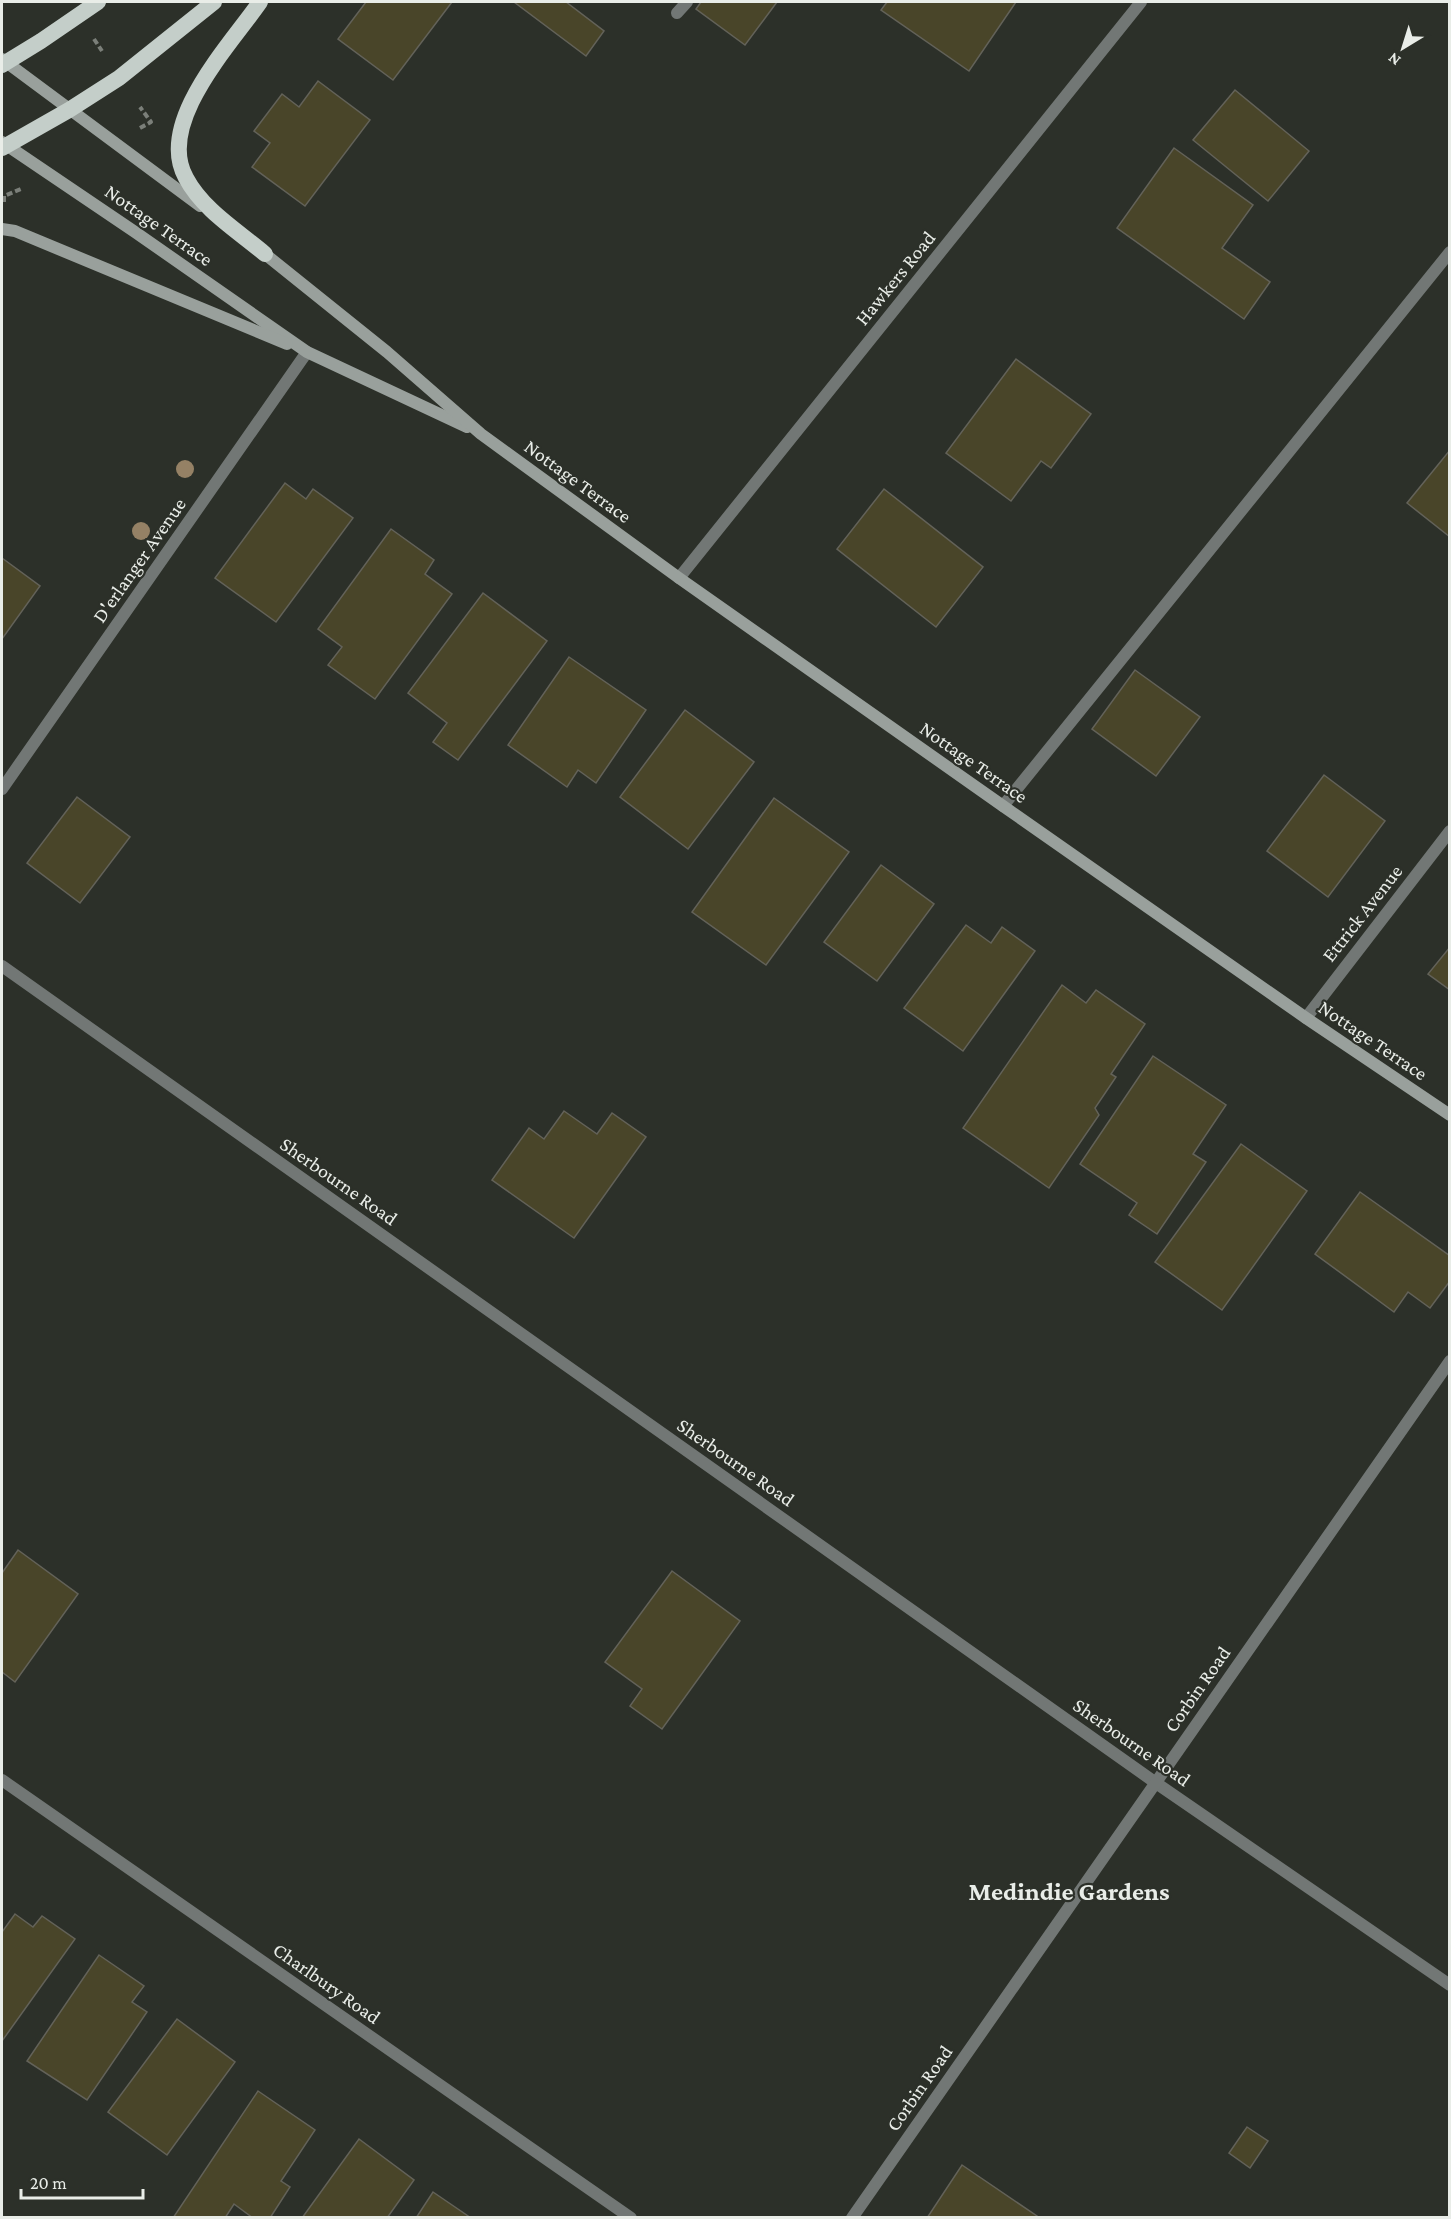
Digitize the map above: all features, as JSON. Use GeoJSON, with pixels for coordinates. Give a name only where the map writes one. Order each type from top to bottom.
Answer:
{"type":"FeatureCollection","features":[{"type":"Feature","properties":{"kind":"highway"},"geometry":{"type":"LineString","coordinates":[[3,62],[60,29],[98,2]]}},
{"type":"Feature","properties":{"kind":"highway"},"geometry":{"type":"LineString","coordinates":[[3,145],[69,110],[136,66],[214,2]]}},
{"type":"Feature","properties":{"kind":"highway"},"geometry":{"type":"LineString","coordinates":[[260,2],[195,96],[181,128],[179,146],[182,168],[193,189],[204,202],[265,254]]}},
{"type":"Feature","properties":{"kind":"main road","name":"Nottage Terrace"},"geometry":{"type":"LineString","coordinates":[[3,62],[265,254],[387,352],[481,434],[679,578],[1003,806],[1449,1115]]}},
{"type":"Feature","properties":{"kind":"main road","name":"Nottage Terrace"},"geometry":{"type":"LineString","coordinates":[[3,145],[108,213],[307,352],[481,434]]}},
{"type":"Feature","properties":{"kind":"main road"},"geometry":{"type":"LineString","coordinates":[[2,229],[15,231],[307,352]]}},
{"type":"Feature","properties":{"kind":"street"},"geometry":{"type":"LineString","coordinates":[[677,13],[687,2]]}},
{"type":"Feature","properties":{"kind":"street","name":"Hawkers Road"},"geometry":{"type":"LineString","coordinates":[[679,578],[1141,2]]}},
{"type":"Feature","properties":{"kind":"street"},"geometry":{"type":"LineString","coordinates":[[1003,806],[1449,252]]}},
{"type":"Feature","properties":{"kind":"street","name":"D'erlanger Avenue"},"geometry":{"type":"LineString","coordinates":[[2,789],[307,352]]}},
{"type":"Feature","properties":{"kind":"street","name":"Ettrick Avenue"},"geometry":{"type":"LineString","coordinates":[[1306,1018],[1449,831]]}},
{"type":"Feature","properties":{"kind":"street","name":"Sherbourne Road"},"geometry":{"type":"LineString","coordinates":[[2,966],[1156,1783],[1449,1985]]}},
{"type":"Feature","properties":{"kind":"street","name":"Corbin Road"},"geometry":{"type":"LineString","coordinates":[[852,2217],[1449,1360]]}},
{"type":"Feature","properties":{"kind":"street","name":"Charlbury Road"},"geometry":{"type":"LineString","coordinates":[[2,1780],[631,2217]]}},
{"type":"Feature","properties":{"kind":"path"},"geometry":{"type":"LineString","coordinates":[[140,107],[151,122],[140,128]]}},
{"type":"Feature","properties":{"kind":"path"},"geometry":{"type":"LineString","coordinates":[[5,208],[4,196],[21,189]]}},
{"type":"Feature","properties":{"kind":"building"},"geometry":{"type":"Polygon","coordinates":[[[366,2],[452,2],[393,80],[338,39],[366,2]]]}},
{"type":"Feature","properties":{"kind":"building"},"geometry":{"type":"Polygon","coordinates":[[[514,2],[566,2],[604,31],[586,56],[514,2]]]}},
{"type":"Feature","properties":{"kind":"building"},"geometry":{"type":"Polygon","coordinates":[[[701,2],[777,2],[745,45],[696,9],[701,2]]]}},
{"type":"Feature","properties":{"kind":"building"},"geometry":{"type":"Polygon","coordinates":[[[887,2],[1016,2],[969,71],[881,10],[887,2]]]}},
{"type":"Feature","properties":{"kind":"building"},"geometry":{"type":"Polygon","coordinates":[[[318,81],[370,120],[305,206],[252,167],[270,143],[254,131],[282,94],[299,107],[318,81]]]}},
{"type":"Feature","properties":{"kind":"building"},"geometry":{"type":"Polygon","coordinates":[[[1235,90],[1309,151],[1268,201],[1193,140],[1235,90]]]}},
{"type":"Feature","properties":{"kind":"building"},"geometry":{"type":"Polygon","coordinates":[[[1174,148],[1253,205],[1222,248],[1270,282],[1244,319],[1117,228],[1174,148]]]}},
{"type":"Feature","properties":{"kind":"building"},"geometry":{"type":"Polygon","coordinates":[[[1016,359],[1091,414],[1051,468],[1041,461],[1011,501],[946,453],[1016,359]]]}},
{"type":"Feature","properties":{"kind":"building"},"geometry":{"type":"Polygon","coordinates":[[[1450,450],[1450,537],[1407,503],[1450,450]]]}},
{"type":"Feature","properties":{"kind":"building"},"geometry":{"type":"Polygon","coordinates":[[[285,483],[306,499],[313,489],[353,518],[276,622],[215,578],[285,483]]]}},
{"type":"Feature","properties":{"kind":"building"},"geometry":{"type":"Polygon","coordinates":[[[884,489],[983,567],[936,627],[837,549],[884,489]]]}},
{"type":"Feature","properties":{"kind":"building"},"geometry":{"type":"Polygon","coordinates":[[[391,529],[434,560],[425,574],[452,594],[375,699],[328,665],[342,647],[318,629],[391,529]]]}},
{"type":"Feature","properties":{"kind":"building"},"geometry":{"type":"Polygon","coordinates":[[[2,558],[40,586],[2,639],[2,558]]]}},
{"type":"Feature","properties":{"kind":"building"},"geometry":{"type":"Polygon","coordinates":[[[483,593],[547,641],[458,760],[433,742],[447,723],[408,693],[483,593]]]}},
{"type":"Feature","properties":{"kind":"building"},"geometry":{"type":"Polygon","coordinates":[[[569,657],[646,710],[596,783],[578,770],[567,787],[508,745],[569,657]]]}},
{"type":"Feature","properties":{"kind":"building"},"geometry":{"type":"Polygon","coordinates":[[[1135,670],[1200,717],[1156,776],[1092,729],[1135,670]]]}},
{"type":"Feature","properties":{"kind":"building"},"geometry":{"type":"Polygon","coordinates":[[[685,710],[754,762],[688,849],[620,797],[685,710]]]}},
{"type":"Feature","properties":{"kind":"building"},"geometry":{"type":"Polygon","coordinates":[[[1324,775],[1385,821],[1328,897],[1267,851],[1324,775]]]}},
{"type":"Feature","properties":{"kind":"building"},"geometry":{"type":"Polygon","coordinates":[[[77,797],[130,837],[80,903],[27,863],[77,797]]]}},
{"type":"Feature","properties":{"kind":"building"},"geometry":{"type":"Polygon","coordinates":[[[774,798],[849,852],[766,965],[692,912],[774,798]]]}},
{"type":"Feature","properties":{"kind":"building"},"geometry":{"type":"Polygon","coordinates":[[[881,865],[934,904],[877,981],[824,942],[881,865]]]}},
{"type":"Feature","properties":{"kind":"building"},"geometry":{"type":"Polygon","coordinates":[[[966,925],[991,943],[1002,927],[1035,951],[963,1051],[904,1008],[966,925]]]}},
{"type":"Feature","properties":{"kind":"building"},"geometry":{"type":"Polygon","coordinates":[[[1450,947],[1450,990],[1428,974],[1450,947]]]}},
{"type":"Feature","properties":{"kind":"building"},"geometry":{"type":"Polygon","coordinates":[[[1062,985],[1086,1003],[1096,990],[1145,1024],[1111,1074],[1116,1077],[1095,1108],[1099,1115],[1049,1188],[963,1128],[1062,985]]]}},
{"type":"Feature","properties":{"kind":"building"},"geometry":{"type":"Polygon","coordinates":[[[1153,1056],[1226,1105],[1193,1154],[1206,1162],[1157,1234],[1129,1215],[1137,1203],[1080,1164],[1153,1056]]]}},
{"type":"Feature","properties":{"kind":"building"},"geometry":{"type":"Polygon","coordinates":[[[564,1111],[597,1134],[612,1113],[646,1137],[574,1238],[492,1180],[529,1128],[544,1139],[564,1111]]]}},
{"type":"Feature","properties":{"kind":"building"},"geometry":{"type":"Polygon","coordinates":[[[1241,1144],[1307,1191],[1222,1310],[1155,1262],[1241,1144]]]}},
{"type":"Feature","properties":{"kind":"building"},"geometry":{"type":"Polygon","coordinates":[[[1360,1192],[1450,1256],[1450,1281],[1430,1308],[1408,1292],[1394,1312],[1315,1254],[1360,1192]]]}},
{"type":"Feature","properties":{"kind":"building"},"geometry":{"type":"Polygon","coordinates":[[[18,1550],[78,1594],[15,1682],[2,1672],[2,1573],[18,1550]]]}},
{"type":"Feature","properties":{"kind":"building"},"geometry":{"type":"Polygon","coordinates":[[[672,1571],[740,1621],[662,1729],[630,1706],[642,1689],[605,1662],[672,1571]]]}},
{"type":"Feature","properties":{"kind":"building"},"geometry":{"type":"Polygon","coordinates":[[[15,1914],[33,1927],[42,1916],[75,1939],[2,2041],[2,1932],[15,1914]]]}},
{"type":"Feature","properties":{"kind":"building"},"geometry":{"type":"Polygon","coordinates":[[[99,1955],[144,1986],[132,2002],[147,2012],[87,2100],[27,2061],[99,1955]]]}},
{"type":"Feature","properties":{"kind":"building"},"geometry":{"type":"Polygon","coordinates":[[[177,2019],[235,2062],[167,2155],[108,2112],[177,2019]]]}},
{"type":"Feature","properties":{"kind":"building"},"geometry":{"type":"Polygon","coordinates":[[[258,2091],[315,2130],[281,2181],[290,2187],[270,2218],[253,2218],[234,2204],[225,2218],[173,2218],[258,2091]]]}},
{"type":"Feature","properties":{"kind":"building"},"geometry":{"type":"Polygon","coordinates":[[[1247,2127],[1268,2141],[1250,2168],[1229,2153],[1247,2127]]]}},
{"type":"Feature","properties":{"kind":"building"},"geometry":{"type":"Polygon","coordinates":[[[359,2139],[414,2180],[387,2218],[302,2218],[359,2139]]]}},
{"type":"Feature","properties":{"kind":"building"},"geometry":{"type":"Polygon","coordinates":[[[962,2165],[1037,2216],[1036,2218],[927,2218],[962,2165]]]}},
{"type":"Feature","properties":{"kind":"building"},"geometry":{"type":"Polygon","coordinates":[[[433,2192],[471,2218],[416,2218],[433,2192]]]}},
{"type":"Feature","properties":{"kind":"district","name":"Medindie Gardens"},"geometry":{"type":"Point","coordinates":[1069,1891]}}]}
